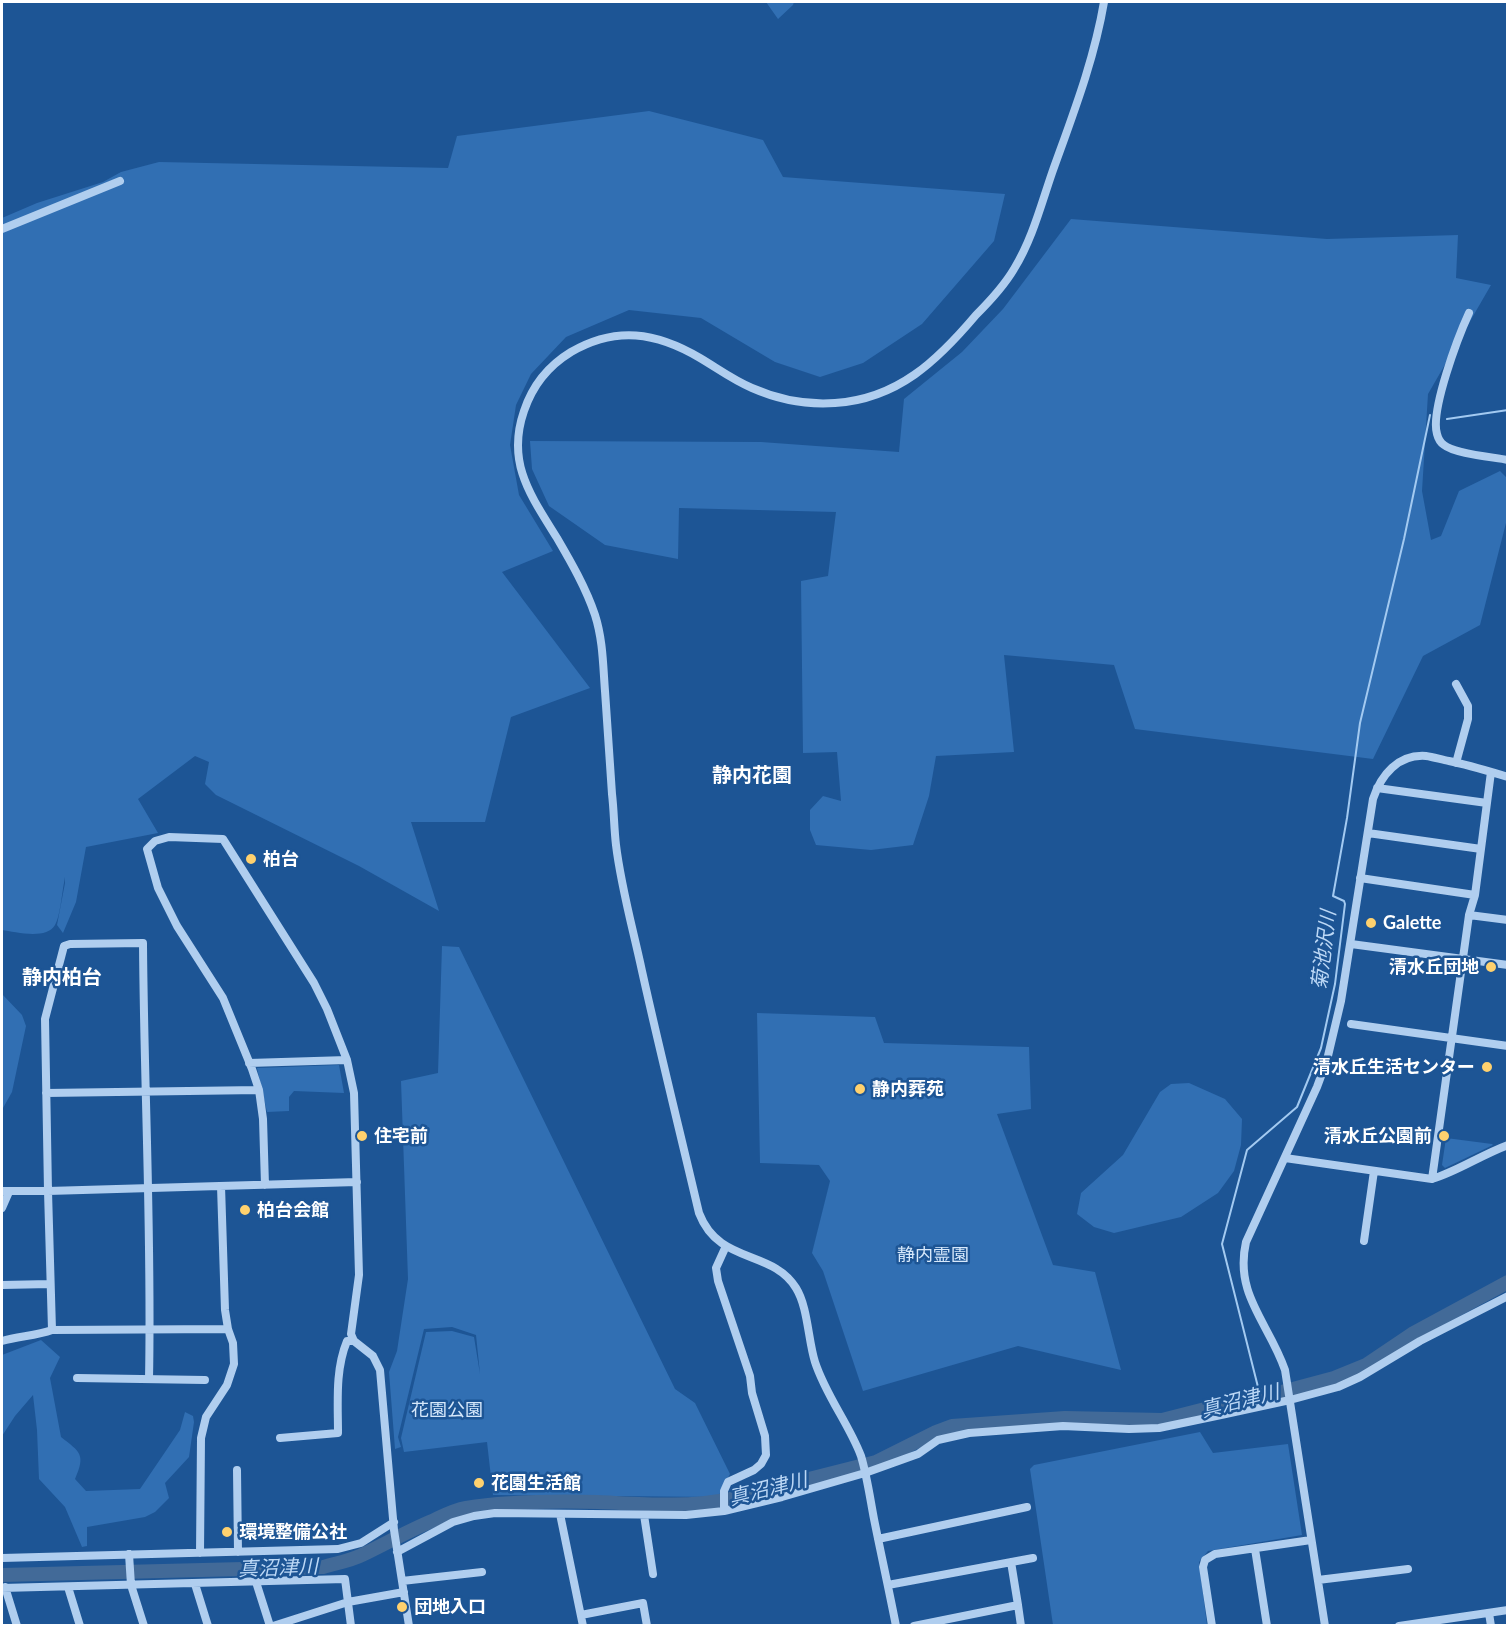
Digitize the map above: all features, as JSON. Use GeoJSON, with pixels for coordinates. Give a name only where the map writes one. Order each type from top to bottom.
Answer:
{"type":"FeatureCollection","features":[{"type":"Feature","properties":{"kind":"street"},"geometry":{"type":"LineString","coordinates":[[896,1626],[861,1457],[823,1382],[815,1360],[802,1299],[790,1280],[774,1267],[735,1252],[713,1236],[706,1228],[699,1213],[629,912],[616,846],[600,633],[586,592],[533,501],[525,483],[520,465],[519,430],[535,388],[546,372],[560,359],[609,336],[642,335],[659,339],[678,346],[754,389],[772,396],[803,402],[837,403],[855,400],[895,387],[914,375],[948,348],[1004,283],[1020,258],[1032,231],[1085,79],[1104,2]]}},
{"type":"Feature","properties":{"kind":"street"},"geometry":{"type":"LineString","coordinates":[[2,229],[120,181]]}},
{"type":"Feature","properties":{"kind":"street"},"geometry":{"type":"LineString","coordinates":[[1469,313],[1455,344],[1442,391],[1436,418],[1436,433],[1446,447],[1508,460]]}},
{"type":"Feature","properties":{"kind":"street"},"geometry":{"type":"LineString","coordinates":[[1456,684],[1468,706],[1468,719],[1456,762]]}},
{"type":"Feature","properties":{"kind":"street"},"geometry":{"type":"LineString","coordinates":[[1325,1626],[1287,1383],[1279,1352],[1249,1298],[1242,1268],[1246,1242],[1317,1087],[1327,1060],[1341,1001],[1373,799],[1377,788],[1390,768],[1406,759],[1425,756],[1508,777]]}},
{"type":"Feature","properties":{"kind":"street"},"geometry":{"type":"LineString","coordinates":[[1432,1179],[1469,915],[1475,895],[1491,772]]}},
{"type":"Feature","properties":{"kind":"street"},"geometry":{"type":"LineString","coordinates":[[1377,788],[1487,803]]}},
{"type":"Feature","properties":{"kind":"street"},"geometry":{"type":"LineString","coordinates":[[1368,832],[1481,849]]}},
{"type":"Feature","properties":{"kind":"street"},"geometry":{"type":"LineString","coordinates":[[265,1185],[263,1119],[259,1090],[223,998],[177,926],[158,888],[147,849],[155,841],[170,837],[223,839],[314,983],[347,1060],[354,1094],[359,1275],[351,1334],[354,1341],[373,1356],[380,1370],[394,1526],[409,1626]]}},
{"type":"Feature","properties":{"kind":"street"},"geometry":{"type":"LineString","coordinates":[[1360,878],[1475,895]]}},
{"type":"Feature","properties":{"kind":"street"},"geometry":{"type":"LineString","coordinates":[[1469,915],[1508,920]]}},
{"type":"Feature","properties":{"kind":"street"},"geometry":{"type":"LineString","coordinates":[[52,1330],[45,1019],[64,946],[143,943],[149,1188],[149,1379]]}},
{"type":"Feature","properties":{"kind":"street"},"geometry":{"type":"LineString","coordinates":[[1351,944],[1508,964]]}},
{"type":"Feature","properties":{"kind":"street"},"geometry":{"type":"LineString","coordinates":[[1351,1024],[1508,1046]]}},
{"type":"Feature","properties":{"kind":"street"},"geometry":{"type":"LineString","coordinates":[[249,1063],[347,1060]]}},
{"type":"Feature","properties":{"kind":"street"},"geometry":{"type":"LineString","coordinates":[[46,1093],[259,1090]]}},
{"type":"Feature","properties":{"kind":"street"},"geometry":{"type":"LineString","coordinates":[[1285,1158],[1432,1179],[1444,1176],[1493,1150],[1508,1145]]}},
{"type":"Feature","properties":{"kind":"street"},"geometry":{"type":"LineString","coordinates":[[1364,1242],[1374,1171]]}},
{"type":"Feature","properties":{"kind":"street"},"geometry":{"type":"LineString","coordinates":[[2,1208],[5,1191],[357,1182]]}},
{"type":"Feature","properties":{"kind":"street"},"geometry":{"type":"LineString","coordinates":[[200,1553],[201,1438],[207,1417],[226,1385],[234,1364],[233,1343],[225,1310],[221,1186]]}},
{"type":"Feature","properties":{"kind":"street"},"geometry":{"type":"LineString","coordinates":[[724,1509],[724,1491],[728,1482],[754,1470],[766,1455],[765,1436],[752,1393],[750,1376],[718,1281],[716,1268],[726,1246]]}},
{"type":"Feature","properties":{"kind":"street"},"geometry":{"type":"LineString","coordinates":[[2,1285],[50,1284]]}},
{"type":"Feature","properties":{"kind":"street"},"geometry":{"type":"LineString","coordinates":[[397,1549],[453,1522],[495,1513],[686,1515],[724,1509],[782,1497],[918,1454],[938,1440],[969,1433],[1063,1426],[1159,1428],[1338,1387],[1360,1377],[1420,1341],[1508,1296]]}},
{"type":"Feature","properties":{"kind":"street"},"geometry":{"type":"LineString","coordinates":[[2,1341],[52,1330],[228,1329]]}},
{"type":"Feature","properties":{"kind":"street"},"geometry":{"type":"LineString","coordinates":[[280,1438],[338,1433],[338,1391],[342,1354],[347,1341],[354,1341]]}},
{"type":"Feature","properties":{"kind":"street"},"geometry":{"type":"LineString","coordinates":[[77,1378],[205,1380]]}},
{"type":"Feature","properties":{"kind":"street"},"geometry":{"type":"LineString","coordinates":[[237,1470],[238,1552]]}},
{"type":"Feature","properties":{"kind":"street"},"geometry":{"type":"LineString","coordinates":[[878,1539],[1027,1507]]}},
{"type":"Feature","properties":{"kind":"street"},"geometry":{"type":"LineString","coordinates":[[560,1514],[583,1626]]}},
{"type":"Feature","properties":{"kind":"street"},"geometry":{"type":"LineString","coordinates":[[644,1515],[653,1574]]}},
{"type":"Feature","properties":{"kind":"street"},"geometry":{"type":"LineString","coordinates":[[2,1558],[338,1549],[361,1543],[394,1526]]}},
{"type":"Feature","properties":{"kind":"street"},"geometry":{"type":"LineString","coordinates":[[1212,1626],[1203,1567],[1204,1560],[1215,1554],[1311,1540]]}},
{"type":"Feature","properties":{"kind":"street"},"geometry":{"type":"LineString","coordinates":[[1255,1549],[1267,1626]]}},
{"type":"Feature","properties":{"kind":"street"},"geometry":{"type":"LineString","coordinates":[[129,1554],[130,1582],[144,1626]]}},
{"type":"Feature","properties":{"kind":"street"},"geometry":{"type":"LineString","coordinates":[[888,1585],[1033,1558]]}},
{"type":"Feature","properties":{"kind":"street"},"geometry":{"type":"LineString","coordinates":[[1011,1562],[1021,1626]]}},
{"type":"Feature","properties":{"kind":"street"},"geometry":{"type":"LineString","coordinates":[[1318,1580],[1408,1569]]}},
{"type":"Feature","properties":{"kind":"street"},"geometry":{"type":"LineString","coordinates":[[402,1581],[482,1572]]}},
{"type":"Feature","properties":{"kind":"street"},"geometry":{"type":"LineString","coordinates":[[17,1626],[3,1587],[68,1587],[130,1582],[195,1584],[345,1579],[351,1626]]}},
{"type":"Feature","properties":{"kind":"street"},"geometry":{"type":"LineString","coordinates":[[256,1582],[271,1626],[348,1602],[404,1592]]}},
{"type":"Feature","properties":{"kind":"street"},"geometry":{"type":"LineString","coordinates":[[195,1584],[208,1626]]}},
{"type":"Feature","properties":{"kind":"street"},"geometry":{"type":"LineString","coordinates":[[68,1587],[80,1626]]}},
{"type":"Feature","properties":{"kind":"street"},"geometry":{"type":"LineString","coordinates":[[581,1615],[643,1603],[647,1626]]}},
{"type":"Feature","properties":{"kind":"street"},"geometry":{"type":"LineString","coordinates":[[914,1626],[1018,1605]]}},
{"type":"Feature","properties":{"kind":"street"},"geometry":{"type":"LineString","coordinates":[[1399,1626],[1508,1611]]}},
{"type":"Feature","properties":{"kind":"street"},"geometry":{"type":"LineString","coordinates":[[1489,1613],[1491,1626]]}},
{"type":"Feature","properties":{"kind":"green space"},"geometry":{"type":"Polygon","coordinates":[[[766,2],[794,2],[778,19],[766,2]]]}},
{"type":"Feature","properties":{"kind":"green space"},"geometry":{"type":"Polygon","coordinates":[[[649,111],[763,140],[783,177],[1005,194],[994,241],[922,324],[863,363],[820,377],[775,362],[701,318],[629,310],[566,337],[531,374],[516,405],[510,445],[519,495],[553,551],[502,572],[590,688],[511,717],[485,822],[411,822],[439,911],[359,866],[216,795],[205,784],[209,762],[195,756],[138,799],[158,833],[86,847],[76,902],[63,933],[57,925],[65,883],[64,877],[58,916],[51,930],[30,934],[2,930],[2,218],[37,203],[103,182],[121,172],[159,162],[448,168],[457,136],[649,111]]]}},
{"type":"Feature","properties":{"kind":"green space"},"geometry":{"type":"Polygon","coordinates":[[[1071,219],[1327,239],[1458,235],[1456,278],[1491,285],[1428,394],[1422,491],[1431,540],[1441,536],[1459,491],[1500,471],[1507,478],[1507,519],[1480,625],[1423,656],[1373,759],[1135,729],[1114,665],[1004,655],[1014,752],[936,756],[929,796],[913,845],[871,850],[816,845],[810,830],[810,810],[823,796],[841,801],[837,752],[803,753],[801,581],[828,576],[836,512],[679,508],[678,559],[605,545],[549,506],[532,469],[530,441],[761,442],[899,452],[904,399],[962,352],[1003,309],[1071,219]]]}},
{"type":"Feature","properties":{"kind":"green space","name":"花園公園"},"geometry":{"type":"Polygon","coordinates":[[[442,946],[459,947],[675,1389],[695,1403],[730,1474],[718,1497],[493,1495],[487,1442],[404,1452],[401,1438],[426,1332],[452,1331],[474,1337],[480,1374],[476,1335],[452,1327],[424,1329],[398,1437],[401,1447],[395,1449],[389,1372],[397,1351],[408,1279],[401,1081],[438,1073],[442,946]]]}},
{"type":"Feature","properties":{"kind":"green space"},"geometry":{"type":"Polygon","coordinates":[[[2,994],[22,1015],[26,1026],[12,1092],[3,1108],[2,994]]]}},
{"type":"Feature","properties":{"kind":"green space","name":"静内霊園"},"geometry":{"type":"Polygon","coordinates":[[[757,1013],[875,1017],[884,1043],[1029,1047],[1031,1109],[997,1114],[1053,1265],[1095,1272],[1121,1370],[1018,1346],[863,1391],[823,1271],[812,1253],[830,1181],[819,1165],[760,1163],[757,1013]]]}},
{"type":"Feature","properties":{"kind":"green space"},"geometry":{"type":"Polygon","coordinates":[[[339,1065],[344,1093],[294,1091],[289,1097],[289,1111],[267,1112],[257,1068],[339,1065]]]}},
{"type":"Feature","properties":{"kind":"green space"},"geometry":{"type":"Polygon","coordinates":[[[1189,1083],[1225,1099],[1242,1119],[1241,1145],[1234,1171],[1218,1193],[1181,1217],[1114,1233],[1094,1227],[1077,1214],[1081,1193],[1123,1155],[1160,1092],[1171,1084],[1189,1083]]]}},
{"type":"Feature","properties":{"kind":"green space"},"geometry":{"type":"Polygon","coordinates":[[[1446,1138],[1493,1145],[1445,1168],[1442,1165],[1446,1138]]]}},
{"type":"Feature","properties":{"kind":"green space"},"geometry":{"type":"Polygon","coordinates":[[[41,1340],[60,1357],[50,1378],[61,1437],[79,1454],[80,1464],[75,1479],[86,1491],[140,1489],[180,1430],[185,1412],[193,1416],[189,1457],[165,1483],[169,1498],[155,1512],[145,1517],[87,1527],[87,1546],[82,1547],[65,1507],[39,1479],[33,1395],[2,1436],[2,1355],[41,1340]]]}},
{"type":"Feature","properties":{"kind":"green space"},"geometry":{"type":"Polygon","coordinates":[[[1200,1432],[1213,1453],[1288,1444],[1302,1535],[1208,1551],[1199,1562],[1207,1625],[1053,1625],[1030,1469],[1034,1465],[1200,1432]]]}},
{"type":"Feature","properties":{"kind":"waterway","name":"菊池沢川"},"geometry":{"type":"LineString","coordinates":[[1447,419],[1508,410]]}},
{"type":"Feature","properties":{"kind":"waterway","name":"菊池沢川"},"geometry":{"type":"LineString","coordinates":[[1260,1395],[1222,1244],[1247,1150],[1297,1107],[1321,1048],[1335,984],[1345,904],[1344,901],[1333,896],[1347,818],[1360,723],[1404,539],[1430,415]]}},
{"type":"Feature","properties":{"kind":"waterway","name":"真沼津川"},"geometry":{"type":"LineString","coordinates":[[2,1575],[323,1567],[357,1557],[444,1515],[466,1508],[532,1502],[664,1505],[714,1502],[876,1462],[952,1426],[1065,1418],[1162,1420],[1334,1378],[1366,1365],[1412,1334],[1508,1282]]}},
{"type":"Feature","properties":{"kind":"place","name":"柏台"},"geometry":{"type":"Point","coordinates":[251,859]}},
{"type":"Feature","properties":{"kind":"place","name":"Galette"},"geometry":{"type":"Point","coordinates":[1371,923]}},
{"type":"Feature","properties":{"kind":"place","name":"清水丘団地"},"geometry":{"type":"Point","coordinates":[1491,967]}},
{"type":"Feature","properties":{"kind":"place","name":"清水丘生活センター"},"geometry":{"type":"Point","coordinates":[1487,1067]}},
{"type":"Feature","properties":{"kind":"place","name":"静内葬苑"},"geometry":{"type":"Point","coordinates":[860,1089]}},
{"type":"Feature","properties":{"kind":"place","name":"住宅前"},"geometry":{"type":"Point","coordinates":[362,1136]}},
{"type":"Feature","properties":{"kind":"place","name":"清水丘公園前"},"geometry":{"type":"Point","coordinates":[1444,1136]}},
{"type":"Feature","properties":{"kind":"place","name":"柏台会館"},"geometry":{"type":"Point","coordinates":[245,1210]}},
{"type":"Feature","properties":{"kind":"place","name":"花園生活館"},"geometry":{"type":"Point","coordinates":[479,1483]}},
{"type":"Feature","properties":{"kind":"place","name":"環境整備公社"},"geometry":{"type":"Point","coordinates":[227,1532]}},
{"type":"Feature","properties":{"kind":"place","name":"団地入口"},"geometry":{"type":"Point","coordinates":[402,1607]}},
{"type":"Feature","properties":{"kind":"district","name":"静内花園"},"geometry":{"type":"Point","coordinates":[752,776]}},
{"type":"Feature","properties":{"kind":"district","name":"静内柏台"},"geometry":{"type":"Point","coordinates":[62,978]}}]}
